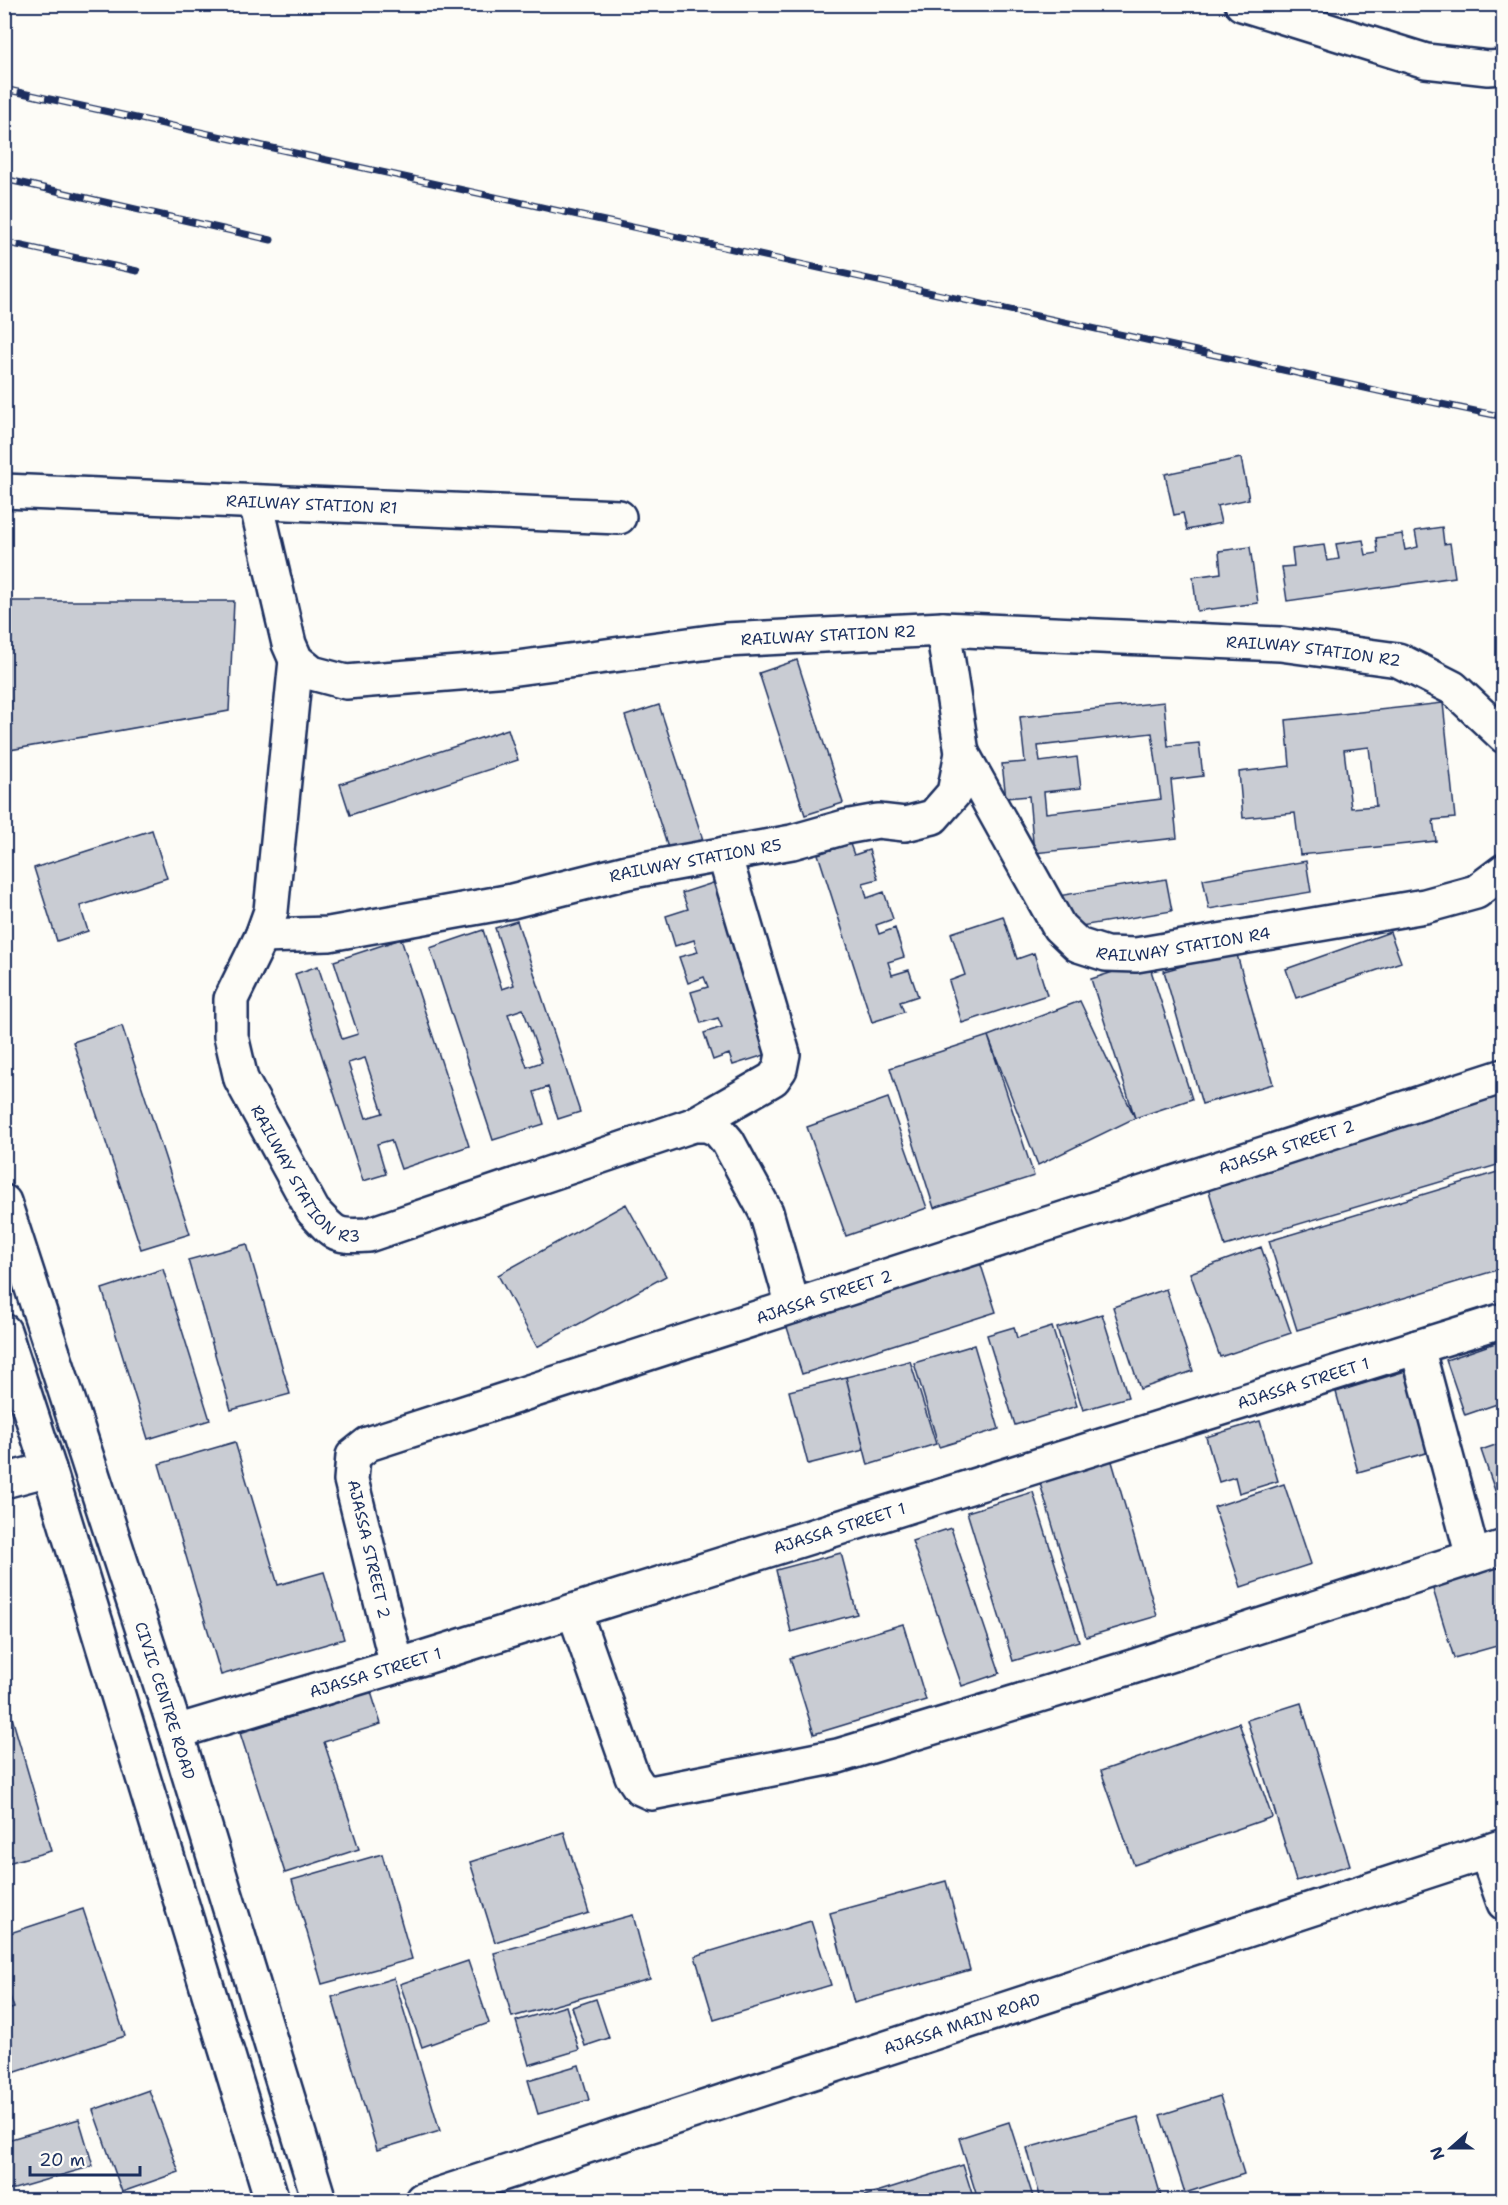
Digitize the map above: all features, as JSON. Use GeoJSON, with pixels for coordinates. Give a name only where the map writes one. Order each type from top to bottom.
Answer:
{"type":"FeatureCollection","features":[{"type":"Feature","properties":{"kind":"street"},"geometry":{"type":"LineString","coordinates":[[1242,4],[1426,61],[1488,68],[1503,67]]}},
{"type":"Feature","properties":{"kind":"street","name":"RAILWAY STATION R1"},"geometry":{"type":"LineString","coordinates":[[4,492],[619,517]]}},
{"type":"Feature","properties":{"kind":"street"},"geometry":{"type":"LineString","coordinates":[[256,502],[289,644],[296,660]]}},
{"type":"Feature","properties":{"kind":"street","name":"RAILWAY STATION R2"},"geometry":{"type":"LineString","coordinates":[[296,660],[312,673],[346,682],[509,669],[725,640],[943,629],[1280,644],[1398,660],[1453,688],[1503,736]]}},
{"type":"Feature","properties":{"kind":"street","name":"RAILWAY STATION R5"},"geometry":{"type":"LineString","coordinates":[[262,936],[329,934],[512,901],[627,872],[792,842],[845,826],[878,821],[905,824],[933,817],[954,794],[962,753],[943,629]]}},
{"type":"Feature","properties":{"kind":"street","name":"RAILWAY STATION R3"},"geometry":{"type":"LineString","coordinates":[[296,660],[271,911],[262,936],[231,999],[231,1036],[241,1079],[314,1211],[330,1230],[344,1236],[368,1234],[693,1125],[773,1079],[780,1069],[783,1054],[724,854]]}},
{"type":"Feature","properties":{"kind":"street","name":"RAILWAY STATION R4"},"geometry":{"type":"LineString","coordinates":[[962,753],[1059,927],[1078,945],[1106,954],[1136,955],[1425,906],[1476,892],[1503,871]]}},
{"type":"Feature","properties":{"kind":"street","name":"AJASSA STREET 2"},"geometry":{"type":"LineString","coordinates":[[397,1666],[351,1480],[353,1456],[368,1444],[1503,1076]]}},
{"type":"Feature","properties":{"kind":"street"},"geometry":{"type":"LineString","coordinates":[[693,1125],[707,1125],[718,1130],[728,1142],[766,1212],[793,1306]]}},
{"type":"Feature","properties":{"kind":"street","name":"CIVIC CENTRE ROAD"},"geometry":{"type":"LineString","coordinates":[[4,1202],[176,1732],[319,2200]]}},
{"type":"Feature","properties":{"kind":"street","name":"AJASSA STREET 1"},"geometry":{"type":"LineString","coordinates":[[176,1732],[397,1666],[1503,1320]]}},
{"type":"Feature","properties":{"kind":"street"},"geometry":{"type":"LineString","coordinates":[[4,1331],[49,1469],[272,2200]]}},
{"type":"Feature","properties":{"kind":"street"},"geometry":{"type":"LineString","coordinates":[[1417,1347],[1473,1557]]}},
{"type":"Feature","properties":{"kind":"street"},"geometry":{"type":"LineString","coordinates":[[4,1482],[49,1469]]}},
{"type":"Feature","properties":{"kind":"street"},"geometry":{"type":"LineString","coordinates":[[574,1611],[632,1776],[640,1788],[651,1793],[838,1756],[1132,1666],[1503,1547]]}},
{"type":"Feature","properties":{"kind":"street"},"geometry":{"type":"LineString","coordinates":[[1495,1849],[1503,1903]]}},
{"type":"Feature","properties":{"kind":"street","name":"AJASSA MAIN ROAD"},"geometry":{"type":"LineString","coordinates":[[422,2200],[1495,1849]]}},
{"type":"Feature","properties":{"kind":"building"},"geometry":{"type":"Polygon","coordinates":[[[1241,458],[1249,499],[1217,506],[1221,523],[1187,530],[1183,513],[1174,515],[1165,474],[1241,458]]]}},
{"type":"Feature","properties":{"kind":"building"},"geometry":{"type":"Polygon","coordinates":[[[1442,527],[1444,544],[1450,543],[1455,577],[1287,601],[1282,567],[1294,566],[1292,549],[1324,545],[1327,561],[1339,559],[1336,544],[1363,540],[1366,555],[1378,553],[1376,538],[1402,534],[1405,550],[1418,547],[1415,531],[1442,527]]]}},
{"type":"Feature","properties":{"kind":"building"},"geometry":{"type":"Polygon","coordinates":[[[1250,547],[1258,603],[1197,611],[1193,577],[1221,573],[1219,551],[1250,547]]]}},
{"type":"Feature","properties":{"kind":"building"},"geometry":{"type":"Polygon","coordinates":[[[4,601],[234,601],[229,711],[4,751],[4,601]]]}},
{"type":"Feature","properties":{"kind":"building"},"geometry":{"type":"Polygon","coordinates":[[[797,660],[843,803],[805,815],[759,673],[797,660]]]}},
{"type":"Feature","properties":{"kind":"building"},"geometry":{"type":"Polygon","coordinates":[[[1164,702],[1168,746],[1199,743],[1203,776],[1171,780],[1177,838],[1034,853],[1029,796],[1006,798],[1002,764],[1025,762],[1020,717],[1164,702]],[[1152,733],[1038,746],[1040,762],[1077,757],[1081,788],[1044,792],[1046,813],[1161,799],[1152,733]]]}},
{"type":"Feature","properties":{"kind":"building"},"geometry":{"type":"Polygon","coordinates":[[[1443,703],[1455,818],[1433,820],[1436,841],[1300,855],[1295,813],[1243,818],[1239,772],[1290,766],[1286,720],[1443,703]],[[1369,747],[1344,750],[1351,808],[1376,806],[1369,747]]]}},
{"type":"Feature","properties":{"kind":"building"},"geometry":{"type":"Polygon","coordinates":[[[659,705],[705,846],[671,857],[625,716],[659,705]]]}},
{"type":"Feature","properties":{"kind":"building"},"geometry":{"type":"Polygon","coordinates":[[[508,729],[518,760],[350,815],[340,784],[508,729]]]}},
{"type":"Feature","properties":{"kind":"building"},"geometry":{"type":"Polygon","coordinates":[[[152,830],[167,878],[80,906],[88,931],[57,941],[34,868],[152,830]]]}},
{"type":"Feature","properties":{"kind":"building"},"geometry":{"type":"Polygon","coordinates":[[[850,844],[854,855],[869,850],[878,879],[863,883],[867,898],[884,892],[893,919],[876,925],[879,934],[895,928],[904,957],[888,962],[892,975],[909,970],[918,996],[900,1002],[904,1012],[872,1022],[818,854],[850,844]]]}},
{"type":"Feature","properties":{"kind":"building"},"geometry":{"type":"Polygon","coordinates":[[[1306,861],[1311,892],[1209,909],[1203,879],[1306,861]]]}},
{"type":"Feature","properties":{"kind":"building"},"geometry":{"type":"Polygon","coordinates":[[[1166,879],[1172,911],[1063,929],[1057,896],[1166,879]]]}},
{"type":"Feature","properties":{"kind":"building"},"geometry":{"type":"Polygon","coordinates":[[[716,882],[771,1053],[733,1065],[729,1054],[713,1060],[704,1033],[722,1027],[718,1018],[701,1023],[691,992],[708,987],[704,977],[688,983],[679,957],[698,952],[694,940],[675,946],[666,916],[688,909],[682,893],[716,882]]]}},
{"type":"Feature","properties":{"kind":"building"},"geometry":{"type":"Polygon","coordinates":[[[1003,916],[1017,959],[1034,953],[1047,995],[962,1023],[949,981],[965,975],[951,933],[1003,916]]]}},
{"type":"Feature","properties":{"kind":"building"},"geometry":{"type":"Polygon","coordinates":[[[517,921],[580,1112],[558,1119],[548,1087],[534,1092],[544,1124],[493,1140],[430,948],[483,930],[502,989],[514,985],[495,928],[517,921]],[[523,1009],[508,1014],[527,1067],[542,1062],[523,1009]]]}},
{"type":"Feature","properties":{"kind":"building"},"geometry":{"type":"Polygon","coordinates":[[[1390,932],[1401,962],[1296,998],[1286,969],[1390,932]]]}},
{"type":"Feature","properties":{"kind":"building"},"geometry":{"type":"Polygon","coordinates":[[[401,939],[469,1146],[401,1169],[391,1140],[377,1144],[386,1174],[363,1181],[295,974],[318,966],[342,1039],[358,1034],[334,961],[401,939]],[[365,1058],[348,1063],[366,1118],[383,1113],[365,1058]]]}},
{"type":"Feature","properties":{"kind":"building"},"geometry":{"type":"Polygon","coordinates":[[[1236,951],[1273,1084],[1202,1104],[1164,971],[1236,951]]]}},
{"type":"Feature","properties":{"kind":"building"},"geometry":{"type":"Polygon","coordinates":[[[1148,961],[1192,1099],[1135,1118],[1091,979],[1148,961]]]}},
{"type":"Feature","properties":{"kind":"building"},"geometry":{"type":"Polygon","coordinates":[[[1080,1001],[1135,1118],[1038,1165],[988,1036],[1080,1001]]]}},
{"type":"Feature","properties":{"kind":"building"},"geometry":{"type":"Polygon","coordinates":[[[122,1026],[190,1234],[141,1249],[73,1042],[122,1026]]]}},
{"type":"Feature","properties":{"kind":"building"},"geometry":{"type":"Polygon","coordinates":[[[988,1036],[1034,1176],[934,1208],[890,1068],[988,1036]]]}},
{"type":"Feature","properties":{"kind":"building"},"geometry":{"type":"Polygon","coordinates":[[[1504,1085],[1504,1163],[1225,1246],[1204,1174],[1504,1085]]]}},
{"type":"Feature","properties":{"kind":"building"},"geometry":{"type":"Polygon","coordinates":[[[888,1098],[927,1208],[846,1236],[807,1127],[888,1098]]]}},
{"type":"Feature","properties":{"kind":"building"},"geometry":{"type":"Polygon","coordinates":[[[1504,1170],[1504,1268],[1297,1330],[1269,1241],[1504,1170]]]}},
{"type":"Feature","properties":{"kind":"building"},"geometry":{"type":"Polygon","coordinates":[[[626,1204],[666,1276],[537,1347],[498,1275],[626,1204]]]}},
{"type":"Feature","properties":{"kind":"building"},"geometry":{"type":"Polygon","coordinates":[[[247,1244],[290,1394],[231,1410],[188,1260],[247,1244]]]}},
{"type":"Feature","properties":{"kind":"building"},"geometry":{"type":"Polygon","coordinates":[[[1261,1247],[1291,1333],[1220,1357],[1190,1273],[1261,1247]]]}},
{"type":"Feature","properties":{"kind":"building"},"geometry":{"type":"Polygon","coordinates":[[[979,1259],[996,1312],[802,1374],[785,1321],[979,1259]]]}},
{"type":"Feature","properties":{"kind":"building"},"geometry":{"type":"Polygon","coordinates":[[[163,1269],[210,1420],[148,1439],[102,1289],[163,1269]]]}},
{"type":"Feature","properties":{"kind":"building"},"geometry":{"type":"Polygon","coordinates":[[[1166,1289],[1193,1371],[1140,1389],[1113,1307],[1166,1289]]]}},
{"type":"Feature","properties":{"kind":"building"},"geometry":{"type":"Polygon","coordinates":[[[1102,1314],[1128,1397],[1083,1410],[1057,1328],[1102,1314]]]}},
{"type":"Feature","properties":{"kind":"building"},"geometry":{"type":"Polygon","coordinates":[[[1014,1327],[1017,1338],[1052,1327],[1077,1406],[1015,1425],[987,1335],[1014,1327]]]}},
{"type":"Feature","properties":{"kind":"building"},"geometry":{"type":"Polygon","coordinates":[[[1504,1340],[1504,1413],[1500,1403],[1465,1415],[1446,1360],[1504,1340]]]}},
{"type":"Feature","properties":{"kind":"building"},"geometry":{"type":"Polygon","coordinates":[[[974,1345],[999,1429],[939,1447],[914,1363],[974,1345]]]}},
{"type":"Feature","properties":{"kind":"building"},"geometry":{"type":"Polygon","coordinates":[[[910,1361],[936,1444],[868,1465],[846,1377],[910,1361]]]}},
{"type":"Feature","properties":{"kind":"building"},"geometry":{"type":"Polygon","coordinates":[[[1409,1370],[1433,1451],[1358,1472],[1336,1392],[1409,1370]]]}},
{"type":"Feature","properties":{"kind":"building"},"geometry":{"type":"Polygon","coordinates":[[[846,1377],[864,1450],[808,1464],[789,1391],[846,1377]]]}},
{"type":"Feature","properties":{"kind":"building"},"geometry":{"type":"Polygon","coordinates":[[[1260,1421],[1278,1481],[1239,1493],[1235,1477],[1219,1482],[1206,1437],[1260,1421]]]}},
{"type":"Feature","properties":{"kind":"building"},"geometry":{"type":"Polygon","coordinates":[[[235,1442],[278,1585],[324,1572],[344,1639],[221,1675],[159,1464],[235,1442]]]}},
{"type":"Feature","properties":{"kind":"building"},"geometry":{"type":"Polygon","coordinates":[[[1504,1442],[1504,1504],[1500,1505],[1481,1450],[1504,1442]]]}},
{"type":"Feature","properties":{"kind":"building"},"geometry":{"type":"Polygon","coordinates":[[[1111,1458],[1157,1616],[1086,1637],[1039,1480],[1111,1458]]]}},
{"type":"Feature","properties":{"kind":"building"},"geometry":{"type":"Polygon","coordinates":[[[1284,1484],[1311,1564],[1241,1587],[1214,1507],[1284,1484]]]}},
{"type":"Feature","properties":{"kind":"building"},"geometry":{"type":"Polygon","coordinates":[[[1033,1492],[1079,1641],[1013,1661],[967,1512],[1033,1492]]]}},
{"type":"Feature","properties":{"kind":"building"},"geometry":{"type":"Polygon","coordinates":[[[951,1528],[1000,1673],[962,1686],[912,1541],[951,1528]]]}},
{"type":"Feature","properties":{"kind":"building"},"geometry":{"type":"Polygon","coordinates":[[[841,1553],[857,1614],[791,1632],[776,1570],[841,1553]]]}},
{"type":"Feature","properties":{"kind":"building"},"geometry":{"type":"Polygon","coordinates":[[[1503,1565],[1504,1644],[1454,1658],[1432,1586],[1503,1565]]]}},
{"type":"Feature","properties":{"kind":"building"},"geometry":{"type":"Polygon","coordinates":[[[903,1624],[926,1700],[814,1734],[790,1658],[903,1624]]]}},
{"type":"Feature","properties":{"kind":"building"},"geometry":{"type":"Polygon","coordinates":[[[4,1690],[51,1851],[4,1864],[4,1690]]]}},
{"type":"Feature","properties":{"kind":"building"},"geometry":{"type":"Polygon","coordinates":[[[371,1692],[381,1724],[324,1742],[359,1849],[285,1873],[240,1733],[371,1692]]]}},
{"type":"Feature","properties":{"kind":"building"},"geometry":{"type":"Polygon","coordinates":[[[1301,1703],[1350,1865],[1296,1881],[1247,1720],[1301,1703]]]}},
{"type":"Feature","properties":{"kind":"building"},"geometry":{"type":"Polygon","coordinates":[[[1239,1723],[1272,1817],[1134,1865],[1101,1771],[1239,1723]]]}},
{"type":"Feature","properties":{"kind":"building"},"geometry":{"type":"Polygon","coordinates":[[[564,1832],[589,1913],[495,1942],[470,1862],[564,1832]]]}},
{"type":"Feature","properties":{"kind":"building"},"geometry":{"type":"Polygon","coordinates":[[[382,1854],[412,1959],[322,1984],[292,1880],[382,1854]]]}},
{"type":"Feature","properties":{"kind":"building"},"geometry":{"type":"Polygon","coordinates":[[[946,1881],[970,1970],[854,2003],[830,1913],[946,1881]]]}},
{"type":"Feature","properties":{"kind":"building"},"geometry":{"type":"Polygon","coordinates":[[[83,1909],[125,2036],[4,2076],[4,2011],[14,2008],[4,1980],[4,1935],[83,1909]]]}},
{"type":"Feature","properties":{"kind":"building"},"geometry":{"type":"Polygon","coordinates":[[[633,1915],[650,1979],[512,2017],[494,1953],[633,1915]]]}},
{"type":"Feature","properties":{"kind":"building"},"geometry":{"type":"Polygon","coordinates":[[[811,1921],[831,1985],[714,2020],[695,1956],[811,1921]]]}},
{"type":"Feature","properties":{"kind":"building"},"geometry":{"type":"Polygon","coordinates":[[[468,1961],[489,2023],[422,2047],[400,1984],[468,1961]]]}},
{"type":"Feature","properties":{"kind":"building"},"geometry":{"type":"Polygon","coordinates":[[[394,1978],[440,2131],[377,2150],[332,1997],[394,1978]]]}},
{"type":"Feature","properties":{"kind":"building"},"geometry":{"type":"Polygon","coordinates":[[[596,1999],[609,2038],[585,2046],[572,2007],[596,1999]]]}},
{"type":"Feature","properties":{"kind":"building"},"geometry":{"type":"Polygon","coordinates":[[[566,2006],[579,2050],[529,2065],[516,2021],[566,2006]]]}},
{"type":"Feature","properties":{"kind":"building"},"geometry":{"type":"Polygon","coordinates":[[[579,2065],[589,2100],[538,2114],[528,2080],[579,2065]]]}},
{"type":"Feature","properties":{"kind":"building"},"geometry":{"type":"Polygon","coordinates":[[[149,2090],[179,2172],[122,2192],[93,2110],[149,2090]]]}},
{"type":"Feature","properties":{"kind":"building"},"geometry":{"type":"Polygon","coordinates":[[[1220,2096],[1244,2174],[1185,2193],[1160,2115],[1220,2096]]]}},
{"type":"Feature","properties":{"kind":"building"},"geometry":{"type":"Polygon","coordinates":[[[1138,2117],[1162,2200],[1041,2200],[1027,2148],[1138,2117]]]}},
{"type":"Feature","properties":{"kind":"building"},"geometry":{"type":"Polygon","coordinates":[[[79,2119],[93,2166],[4,2192],[4,2141],[79,2119]]]}},
{"type":"Feature","properties":{"kind":"building"},"geometry":{"type":"Polygon","coordinates":[[[1009,2122],[1034,2200],[978,2200],[959,2138],[1009,2122]]]}},
{"type":"Feature","properties":{"kind":"building"},"geometry":{"type":"Polygon","coordinates":[[[963,2165],[974,2200],[851,2200],[963,2165]]]}},
{"type":"Feature","properties":{"kind":"railway"},"geometry":{"type":"LineString","coordinates":[[4,89],[1504,417]]}},
{"type":"Feature","properties":{"kind":"railway"},"geometry":{"type":"LineString","coordinates":[[4,179],[271,240]]}},
{"type":"Feature","properties":{"kind":"railway"},"geometry":{"type":"LineString","coordinates":[[4,242],[137,271]]}}]}
